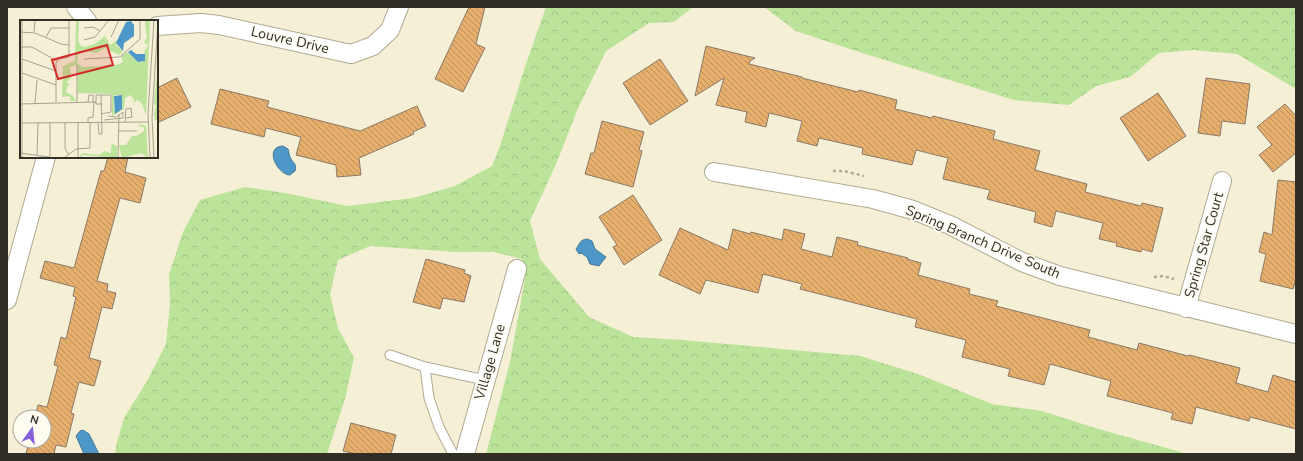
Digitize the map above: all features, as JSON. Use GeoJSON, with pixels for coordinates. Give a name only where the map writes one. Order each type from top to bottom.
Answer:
{"type":"FeatureCollection","features":[{"type":"Feature","properties":{"kind":"street"},"geometry":{"type":"LineString","coordinates":[[76,7],[86,20]]}},
{"type":"Feature","properties":{"kind":"street","name":"Louvre Drive"},"geometry":{"type":"LineString","coordinates":[[158,26],[201,23],[219,25],[351,54],[373,46],[390,30],[399,7]]}},
{"type":"Feature","properties":{"kind":"street"},"geometry":{"type":"LineString","coordinates":[[7,300],[11,271],[46,158]]}},
{"type":"Feature","properties":{"kind":"street","name":"Spring Branch Drive South"},"geometry":{"type":"LineString","coordinates":[[714,172],[874,199],[913,210],[950,225],[1022,262],[1060,276],[1296,334]]}},
{"type":"Feature","properties":{"kind":"street","name":"Spring Star Court"},"geometry":{"type":"LineString","coordinates":[[1186,308],[1222,182]]}},
{"type":"Feature","properties":{"kind":"street","name":"Village Lane"},"geometry":{"type":"LineString","coordinates":[[465,454],[517,269]]}},
{"type":"Feature","properties":{"kind":"lane"},"geometry":{"type":"LineString","coordinates":[[390,355],[425,367],[485,380]]}},
{"type":"Feature","properties":{"kind":"lane"},"geometry":{"type":"LineString","coordinates":[[425,367],[429,398],[439,427],[453,454]]}},
{"type":"Feature","properties":{"kind":"path"},"geometry":{"type":"LineString","coordinates":[[830,170],[844,171],[865,176]]}},
{"type":"Feature","properties":{"kind":"path"},"geometry":{"type":"LineString","coordinates":[[1152,278],[1163,276],[1178,279],[1193,285]]}},
{"type":"Feature","properties":{"kind":"green space"},"geometry":{"type":"Polygon","coordinates":[[[546,7],[693,7],[674,22],[649,23],[606,51],[578,108],[557,162],[530,221],[540,259],[589,317],[633,337],[860,356],[918,374],[992,404],[1042,411],[1095,428],[1188,454],[486,454],[510,362],[525,279],[522,259],[493,252],[457,252],[370,246],[338,260],[330,294],[338,328],[354,358],[345,399],[327,454],[115,454],[124,418],[147,381],[166,344],[170,303],[169,275],[183,232],[200,200],[245,187],[285,193],[347,206],[413,198],[455,186],[492,166],[546,7]]]}},
{"type":"Feature","properties":{"kind":"green space"},"geometry":{"type":"Polygon","coordinates":[[[764,7],[1296,7],[1296,89],[1237,54],[1193,50],[1159,53],[1130,77],[1096,86],[1069,105],[1014,100],[796,31],[764,7]]]}},
{"type":"Feature","properties":{"kind":"water"},"geometry":{"type":"Polygon","coordinates":[[[283,146],[288,149],[290,158],[296,169],[290,175],[281,171],[274,161],[274,151],[283,146]]]}},
{"type":"Feature","properties":{"kind":"water"},"geometry":{"type":"Polygon","coordinates":[[[587,239],[592,241],[595,249],[606,257],[599,266],[590,264],[587,257],[581,253],[579,254],[576,249],[581,241],[587,239]]]}},
{"type":"Feature","properties":{"kind":"water"},"geometry":{"type":"Polygon","coordinates":[[[83,430],[89,434],[99,454],[84,454],[76,436],[83,430]]]}},
{"type":"Feature","properties":{"kind":"building"},"geometry":{"type":"Polygon","coordinates":[[[469,7],[485,7],[476,44],[485,48],[463,92],[435,79],[469,7]]]}},
{"type":"Feature","properties":{"kind":"building"},"geometry":{"type":"Polygon","coordinates":[[[706,46],[755,58],[750,61],[749,64],[858,92],[859,90],[897,100],[895,109],[932,118],[933,116],[995,131],[993,139],[1040,151],[1035,170],[1087,184],[1085,192],[1141,206],[1142,203],[1163,208],[1152,252],[1142,249],[1141,252],[1116,246],[1117,243],[1099,239],[1103,223],[1056,211],[1052,227],[1034,222],[1036,212],[987,199],[990,190],[943,179],[948,158],[916,150],[912,165],[862,154],[863,148],[819,138],[817,146],[797,141],[802,121],[769,113],[766,127],[745,122],[747,112],[716,105],[724,78],[695,96],[706,46]]]}},
{"type":"Feature","properties":{"kind":"building"},"geometry":{"type":"Polygon","coordinates":[[[660,59],[688,101],[650,125],[623,83],[660,59]]]}},
{"type":"Feature","properties":{"kind":"building"},"geometry":{"type":"Polygon","coordinates":[[[177,78],[191,107],[158,123],[158,88],[177,78]]]}},
{"type":"Feature","properties":{"kind":"building"},"geometry":{"type":"Polygon","coordinates":[[[1206,78],[1250,84],[1245,124],[1222,121],[1220,136],[1198,133],[1206,78]]]}},
{"type":"Feature","properties":{"kind":"building"},"geometry":{"type":"Polygon","coordinates":[[[220,89],[269,101],[267,107],[360,131],[417,106],[426,126],[413,132],[414,134],[359,158],[361,175],[337,177],[336,165],[296,155],[301,137],[266,128],[264,137],[211,124],[220,89]]]}},
{"type":"Feature","properties":{"kind":"building"},"geometry":{"type":"Polygon","coordinates":[[[1158,93],[1186,136],[1148,161],[1120,118],[1158,93]]]}},
{"type":"Feature","properties":{"kind":"building"},"geometry":{"type":"Polygon","coordinates":[[[1285,104],[1296,116],[1296,153],[1273,172],[1259,155],[1272,145],[1257,127],[1285,104]]]}},
{"type":"Feature","properties":{"kind":"building"},"geometry":{"type":"Polygon","coordinates":[[[602,121],[644,132],[639,150],[642,151],[633,187],[585,174],[591,153],[594,153],[602,121]]]}},
{"type":"Feature","properties":{"kind":"building"},"geometry":{"type":"Polygon","coordinates":[[[108,158],[128,158],[125,172],[146,178],[140,203],[120,198],[97,281],[108,284],[107,291],[116,293],[112,309],[102,307],[89,358],[101,361],[94,386],[79,382],[71,413],[74,414],[66,447],[56,445],[54,454],[26,454],[27,449],[52,449],[52,409],[37,409],[38,405],[47,407],[58,366],[54,365],[61,337],[66,339],[76,297],[73,296],[75,287],[40,278],[45,261],[74,268],[101,171],[104,171],[108,158]]]}},
{"type":"Feature","properties":{"kind":"building"},"geometry":{"type":"Polygon","coordinates":[[[1278,180],[1296,182],[1296,279],[1293,289],[1260,281],[1266,254],[1259,252],[1264,232],[1272,235],[1278,180]]]}},
{"type":"Feature","properties":{"kind":"building"},"geometry":{"type":"Polygon","coordinates":[[[633,195],[662,240],[624,265],[613,247],[617,245],[599,217],[633,195]]]}},
{"type":"Feature","properties":{"kind":"building"},"geometry":{"type":"Polygon","coordinates":[[[680,228],[728,250],[733,229],[782,240],[784,229],[805,234],[801,249],[832,257],[837,237],[858,242],[857,245],[908,258],[907,259],[921,263],[918,275],[970,289],[969,294],[998,301],[996,306],[1090,330],[1088,337],[1137,350],[1139,343],[1240,368],[1236,383],[1268,392],[1273,375],[1296,382],[1296,429],[1250,417],[1249,421],[1196,407],[1192,424],[1171,419],[1173,413],[1107,396],[1111,381],[1050,364],[1044,385],[1008,376],[1010,369],[962,357],[966,340],[915,327],[917,319],[800,289],[802,284],[763,274],[758,293],[706,280],[700,294],[659,275],[680,228]]]}},
{"type":"Feature","properties":{"kind":"building"},"geometry":{"type":"Polygon","coordinates":[[[426,259],[465,270],[464,273],[471,276],[464,302],[443,298],[440,309],[413,302],[426,259]]]}},
{"type":"Feature","properties":{"kind":"building"},"geometry":{"type":"Polygon","coordinates":[[[351,423],[396,435],[391,454],[356,454],[343,451],[351,423]]]}}]}
